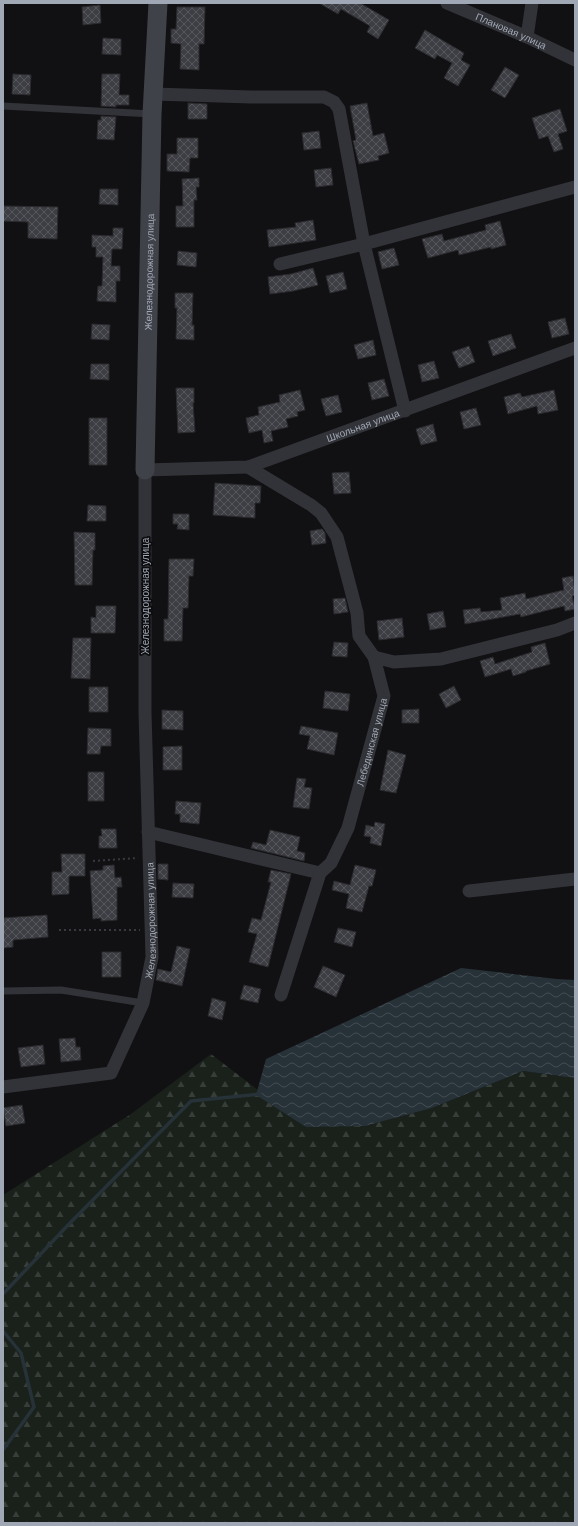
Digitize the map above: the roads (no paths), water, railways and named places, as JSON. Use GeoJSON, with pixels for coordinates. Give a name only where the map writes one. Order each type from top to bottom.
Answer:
{"type":"FeatureCollection","features":[{"type":"Feature","properties":{"kind":"street","name":"Железнодорожная улица"},"geometry":{"type":"LineString","coordinates":[[3,1087],[111,1073],[143,1003],[152,957],[145,712],[145,470],[152,114],[158,3]]}},
{"type":"Feature","properties":{"kind":"street","name":"Плановая улица"},"geometry":{"type":"LineString","coordinates":[[447,3],[527,37],[575,60]]}},
{"type":"Feature","properties":{"kind":"street"},"geometry":{"type":"LineString","coordinates":[[527,37],[532,3]]}},
{"type":"Feature","properties":{"kind":"street"},"geometry":{"type":"LineString","coordinates":[[153,94],[251,97],[324,97],[334,102],[339,109],[364,244],[405,411]]}},
{"type":"Feature","properties":{"kind":"street"},"geometry":{"type":"LineString","coordinates":[[280,264],[364,244],[575,187]]}},
{"type":"Feature","properties":{"kind":"street","name":"Школьная улица"},"geometry":{"type":"LineString","coordinates":[[145,470],[248,467],[575,348]]}},
{"type":"Feature","properties":{"kind":"street"},"geometry":{"type":"LineString","coordinates":[[248,467],[311,505],[321,513],[338,538],[357,613],[359,636],[374,657],[394,662],[441,659],[557,630],[575,623]]}},
{"type":"Feature","properties":{"kind":"street","name":"Лебединская улица"},"geometry":{"type":"LineString","coordinates":[[281,994],[320,873],[331,863],[348,828],[384,696],[374,657]]}},
{"type":"Feature","properties":{"kind":"street"},"geometry":{"type":"LineString","coordinates":[[148,832],[320,873]]}},
{"type":"Feature","properties":{"kind":"street"},"geometry":{"type":"LineString","coordinates":[[469,891],[575,879]]}},
{"type":"Feature","properties":{"kind":"lane"},"geometry":{"type":"LineString","coordinates":[[3,106],[152,114]]}},
{"type":"Feature","properties":{"kind":"lane"},"geometry":{"type":"LineString","coordinates":[[4,991],[61,990],[143,1003]]}},
{"type":"Feature","properties":{"kind":"water"},"geometry":{"type":"Polygon","coordinates":[[[461,968],[575,980],[575,1078],[523,1071],[432,1108],[365,1126],[306,1127],[256,1095],[266,1059],[461,968]]]}},
{"type":"Feature","properties":{"kind":"waterway"},"geometry":{"type":"LineString","coordinates":[[3,1294],[70,1223],[191,1101],[260,1094]]}},
{"type":"Feature","properties":{"kind":"waterway"},"geometry":{"type":"LineString","coordinates":[[3,1331],[21,1353],[34,1407],[3,1450]]}}]}
